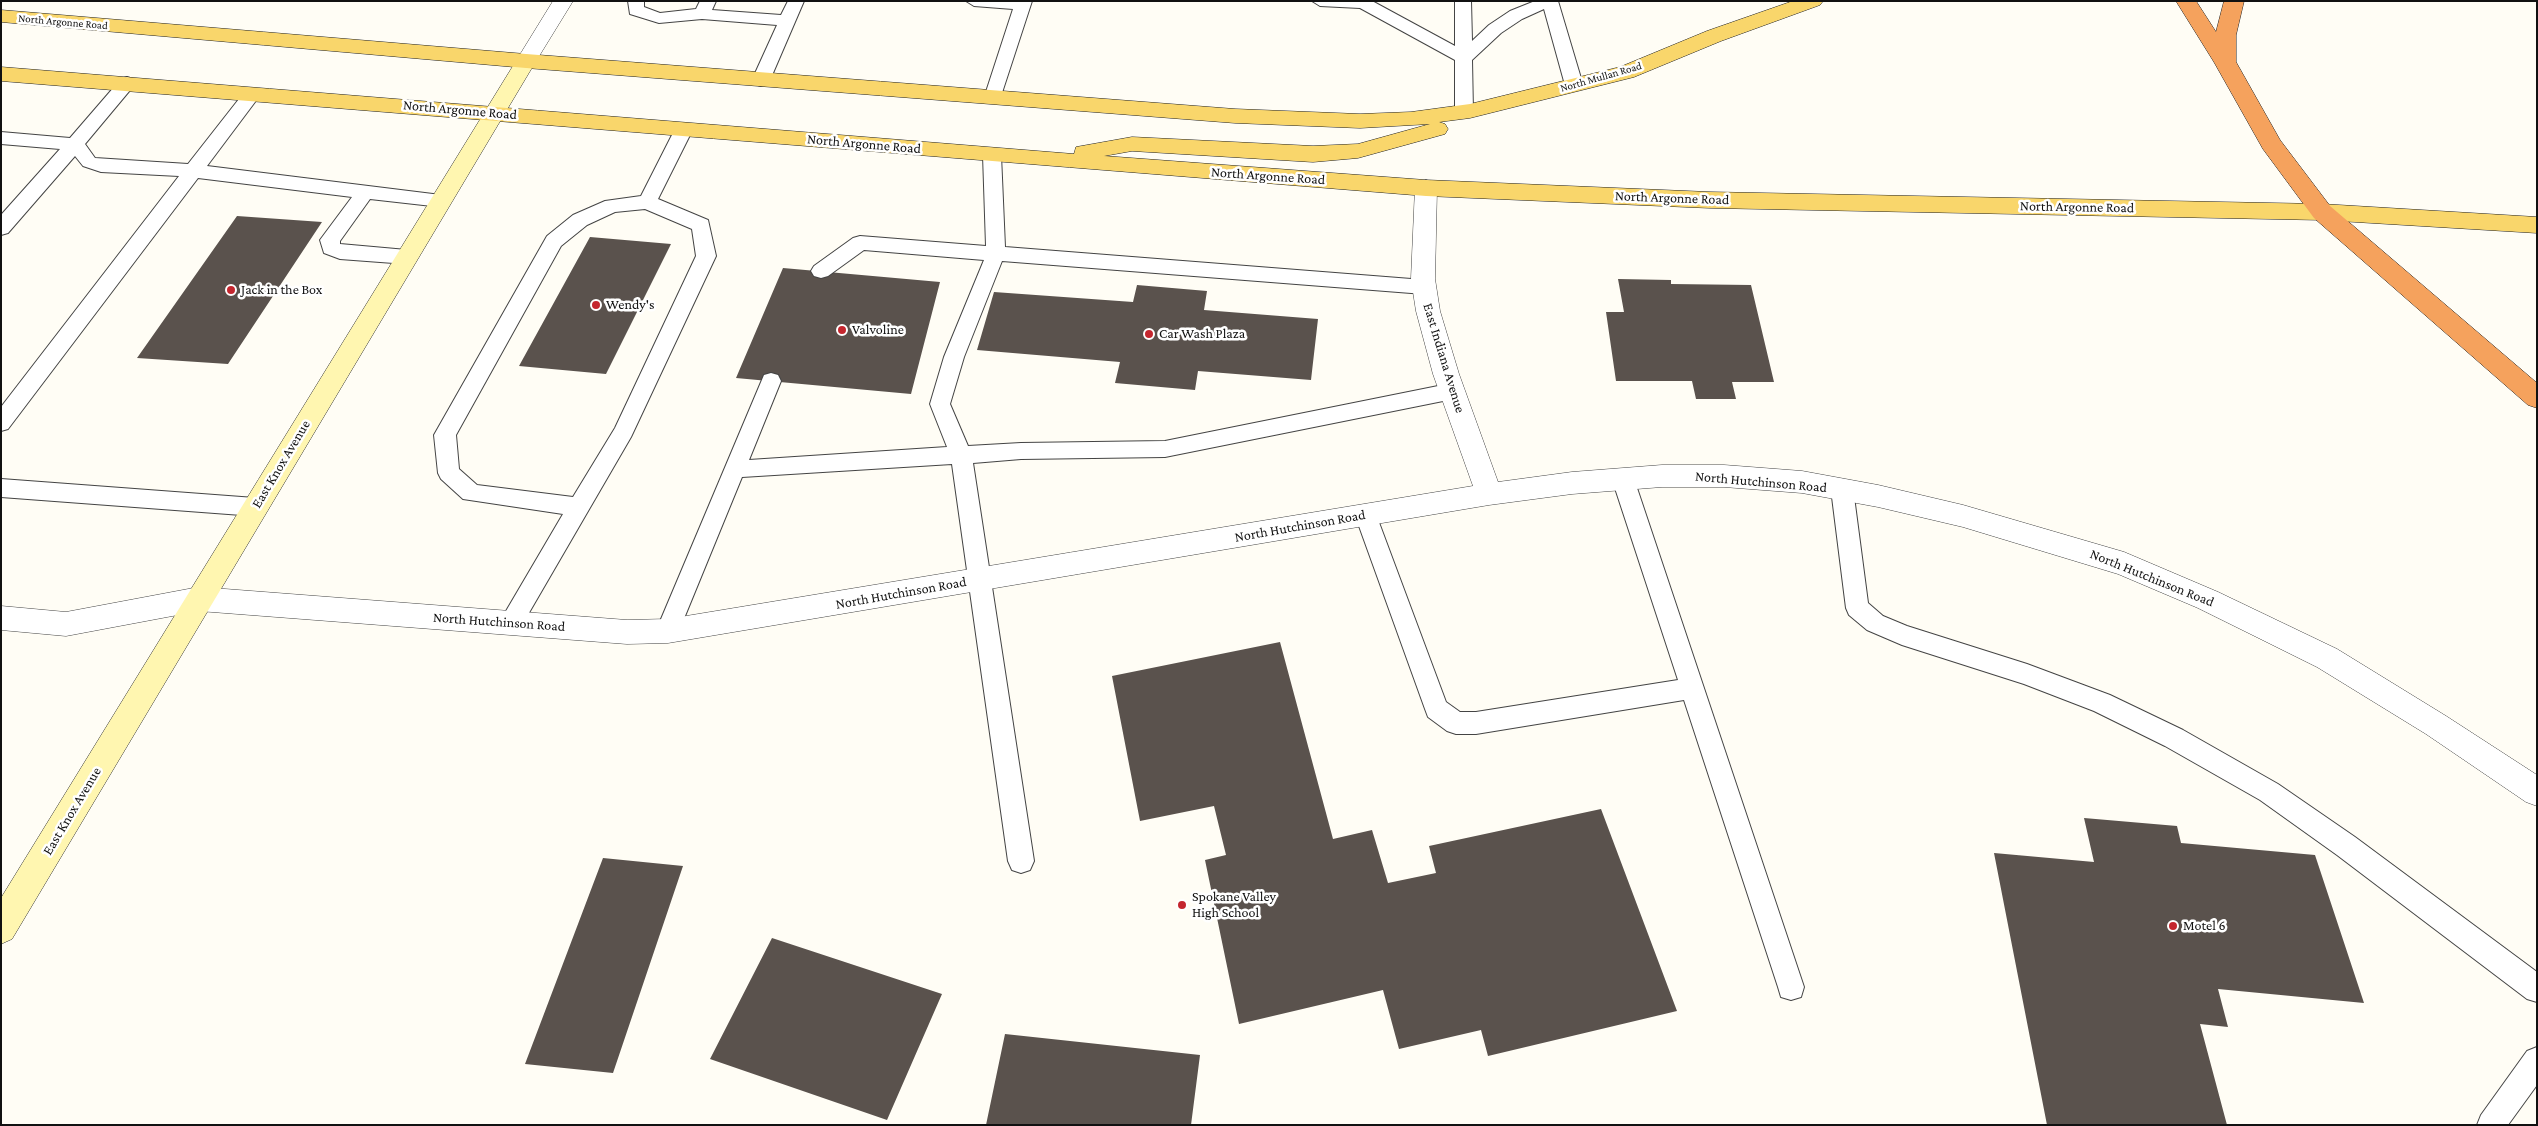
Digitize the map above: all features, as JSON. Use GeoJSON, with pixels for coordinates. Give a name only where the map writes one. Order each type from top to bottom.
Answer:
{"type":"FeatureCollection","features":[{"type":"Feature","properties":{"kind":"highway"},"geometry":{"type":"LineString","coordinates":[[2186,1],[2225,62],[2271,144],[2322,212],[2537,398]]}},
{"type":"Feature","properties":{"kind":"highway"},"geometry":{"type":"LineString","coordinates":[[2225,62],[2226,35],[2234,1]]}},
{"type":"Feature","properties":{"kind":"main road","name":"North Mullan Road"},"geometry":{"type":"LineString","coordinates":[[1411,119],[1464,112],[1627,72],[1714,36],[1812,1]]}},
{"type":"Feature","properties":{"kind":"main road","name":"North Argonne Road"},"geometry":{"type":"LineString","coordinates":[[1,16],[526,61],[993,98],[1305,120],[1411,119]]}},
{"type":"Feature","properties":{"kind":"main road","name":"North Argonne Road"},"geometry":{"type":"LineString","coordinates":[[1,74],[494,113],[1043,160],[1426,188],[1710,200],[2322,212],[2537,226]]}},
{"type":"Feature","properties":{"kind":"main road"},"geometry":{"type":"LineString","coordinates":[[1043,160],[1132,144],[1313,154],[1358,151],[1437,129],[1464,112]]}},
{"type":"Feature","properties":{"kind":"street","name":"East Knox Avenue"},"geometry":{"type":"LineString","coordinates":[[1,928],[563,1]]}},
{"type":"Feature","properties":{"kind":"street","name":"East Indiana Avenue"},"geometry":{"type":"LineString","coordinates":[[1426,188],[1423,242],[1424,288],[1428,311],[1453,391],[1489,494]]}},
{"type":"Feature","properties":{"kind":"street","name":"North Hutchinson Road"},"geometry":{"type":"LineString","coordinates":[[1,618],[66,624],[200,600],[627,632],[668,631],[1489,494],[1572,483],[1662,476],[1724,476],[1802,482],[1842,489],[1963,516],[2050,540],[2124,564],[2208,600],[2327,658],[2436,725],[2537,792]]}},
{"type":"Feature","properties":{"kind":"lane"},"geometry":{"type":"LineString","coordinates":[[636,1],[636,10],[659,18],[705,8],[787,21]]}},
{"type":"Feature","properties":{"kind":"lane"},"geometry":{"type":"LineString","coordinates":[[761,80],[796,1]]}},
{"type":"Feature","properties":{"kind":"lane"},"geometry":{"type":"LineString","coordinates":[[974,1],[1023,3],[993,98]]}},
{"type":"Feature","properties":{"kind":"lane"},"geometry":{"type":"LineString","coordinates":[[1320,1],[1364,3],[1464,58]]}},
{"type":"Feature","properties":{"kind":"lane"},"geometry":{"type":"LineString","coordinates":[[1463,1],[1464,112]]}},
{"type":"Feature","properties":{"kind":"lane"},"geometry":{"type":"LineString","coordinates":[[1464,58],[1495,29],[1516,15],[1550,1],[1574,85]]}},
{"type":"Feature","properties":{"kind":"lane"},"geometry":{"type":"LineString","coordinates":[[1,228],[10,207],[75,144],[127,83]]}},
{"type":"Feature","properties":{"kind":"lane"},"geometry":{"type":"LineString","coordinates":[[1,423],[252,94]]}},
{"type":"Feature","properties":{"kind":"lane"},"geometry":{"type":"LineString","coordinates":[[646,202],[684,129]]}},
{"type":"Feature","properties":{"kind":"lane"},"geometry":{"type":"LineString","coordinates":[[1,138],[75,144],[90,162],[102,166],[194,171],[441,201]]}},
{"type":"Feature","properties":{"kind":"lane"},"geometry":{"type":"LineString","coordinates":[[992,155],[996,253],[954,357],[940,404],[961,455],[1021,862]]}},
{"type":"Feature","properties":{"kind":"lane"},"geometry":{"type":"LineString","coordinates":[[365,192],[330,240],[331,248],[340,252],[407,257]]}},
{"type":"Feature","properties":{"kind":"lane"},"geometry":{"type":"LineString","coordinates":[[511,623],[624,431],[706,256],[701,225],[646,202],[612,206],[580,220],[554,241],[445,435],[449,473],[471,493],[579,507]]}},
{"type":"Feature","properties":{"kind":"lane"},"geometry":{"type":"LineString","coordinates":[[821,271],[860,243],[1424,288]]}},
{"type":"Feature","properties":{"kind":"lane"},"geometry":{"type":"LineString","coordinates":[[668,631],[771,381]]}},
{"type":"Feature","properties":{"kind":"lane"},"geometry":{"type":"LineString","coordinates":[[736,468],[1021,451],[1165,449],[1453,391]]}},
{"type":"Feature","properties":{"kind":"lane"},"geometry":{"type":"LineString","coordinates":[[1623,479],[1791,987]]}},
{"type":"Feature","properties":{"kind":"lane"},"geometry":{"type":"LineString","coordinates":[[1,488],[255,507]]}},
{"type":"Feature","properties":{"kind":"lane"},"geometry":{"type":"LineString","coordinates":[[1842,489],[1857,608],[1875,623],[1902,634],[2026,674],[2102,703],[2183,742],[2269,792],[2354,852],[2537,989]]}},
{"type":"Feature","properties":{"kind":"lane"},"geometry":{"type":"LineString","coordinates":[[1366,515],[1437,709],[1456,723],[1476,723],[1692,688]]}},
{"type":"Feature","properties":{"kind":"lane"},"geometry":{"type":"LineString","coordinates":[[2491,1125],[2537,1061]]}},
{"type":"Feature","properties":{"kind":"building","name":"Jack in the Box"},"geometry":{"type":"Polygon","coordinates":[[[237,216],[322,222],[228,364],[137,358],[237,216]]]}},
{"type":"Feature","properties":{"kind":"building","name":"Wendy's"},"geometry":{"type":"Polygon","coordinates":[[[590,237],[671,244],[606,374],[519,366],[590,237]]]}},
{"type":"Feature","properties":{"kind":"building","name":"Valvoline"},"geometry":{"type":"Polygon","coordinates":[[[783,268],[940,282],[911,394],[736,378],[783,268]]]}},
{"type":"Feature","properties":{"kind":"building"},"geometry":{"type":"Polygon","coordinates":[[[1618,279],[1671,280],[1671,284],[1751,285],[1774,382],[1732,382],[1736,399],[1696,399],[1692,381],[1616,381],[1606,312],[1624,312],[1618,279]]]}},
{"type":"Feature","properties":{"kind":"building","name":"Car Wash Plaza"},"geometry":{"type":"Polygon","coordinates":[[[1137,285],[1207,291],[1204,310],[1318,319],[1311,380],[1198,371],[1195,390],[1115,383],[1120,362],[977,350],[994,292],[1133,302],[1137,285]]]}},
{"type":"Feature","properties":{"kind":"building"},"geometry":{"type":"Polygon","coordinates":[[[1280,642],[1333,839],[1372,830],[1388,883],[1436,873],[1429,846],[1601,809],[1677,1011],[1488,1056],[1481,1030],[1399,1049],[1383,990],[1239,1024],[1205,860],[1226,855],[1214,806],[1140,821],[1112,676],[1280,642]]]}},
{"type":"Feature","properties":{"kind":"building","name":"Motel 6"},"geometry":{"type":"Polygon","coordinates":[[[2084,818],[2177,826],[2181,843],[2315,855],[2364,1003],[2218,989],[2228,1027],[2200,1024],[2227,1125],[2047,1125],[1994,853],[2094,862],[2084,818]]]}},
{"type":"Feature","properties":{"kind":"building"},"geometry":{"type":"Polygon","coordinates":[[[603,858],[683,866],[613,1073],[525,1064],[603,858]]]}},
{"type":"Feature","properties":{"kind":"building"},"geometry":{"type":"Polygon","coordinates":[[[772,938],[942,994],[887,1120],[710,1059],[772,938]]]}},
{"type":"Feature","properties":{"kind":"building"},"geometry":{"type":"Polygon","coordinates":[[[1005,1034],[1200,1055],[1191,1125],[986,1125],[1005,1034]]]}},
{"type":"Feature","properties":{"kind":"place","name":"Jack in the Box"},"geometry":{"type":"Point","coordinates":[231,290]}},
{"type":"Feature","properties":{"kind":"place","name":"Wendy's"},"geometry":{"type":"Point","coordinates":[596,305]}},
{"type":"Feature","properties":{"kind":"place","name":"Valvoline"},"geometry":{"type":"Point","coordinates":[842,330]}},
{"type":"Feature","properties":{"kind":"place","name":"Car Wash Plaza"},"geometry":{"type":"Point","coordinates":[1149,334]}},
{"type":"Feature","properties":{"kind":"place","name":"Spokane Valley High School"},"geometry":{"type":"Point","coordinates":[1182,905]}},
{"type":"Feature","properties":{"kind":"place","name":"Motel 6"},"geometry":{"type":"Point","coordinates":[2173,926]}}]}
